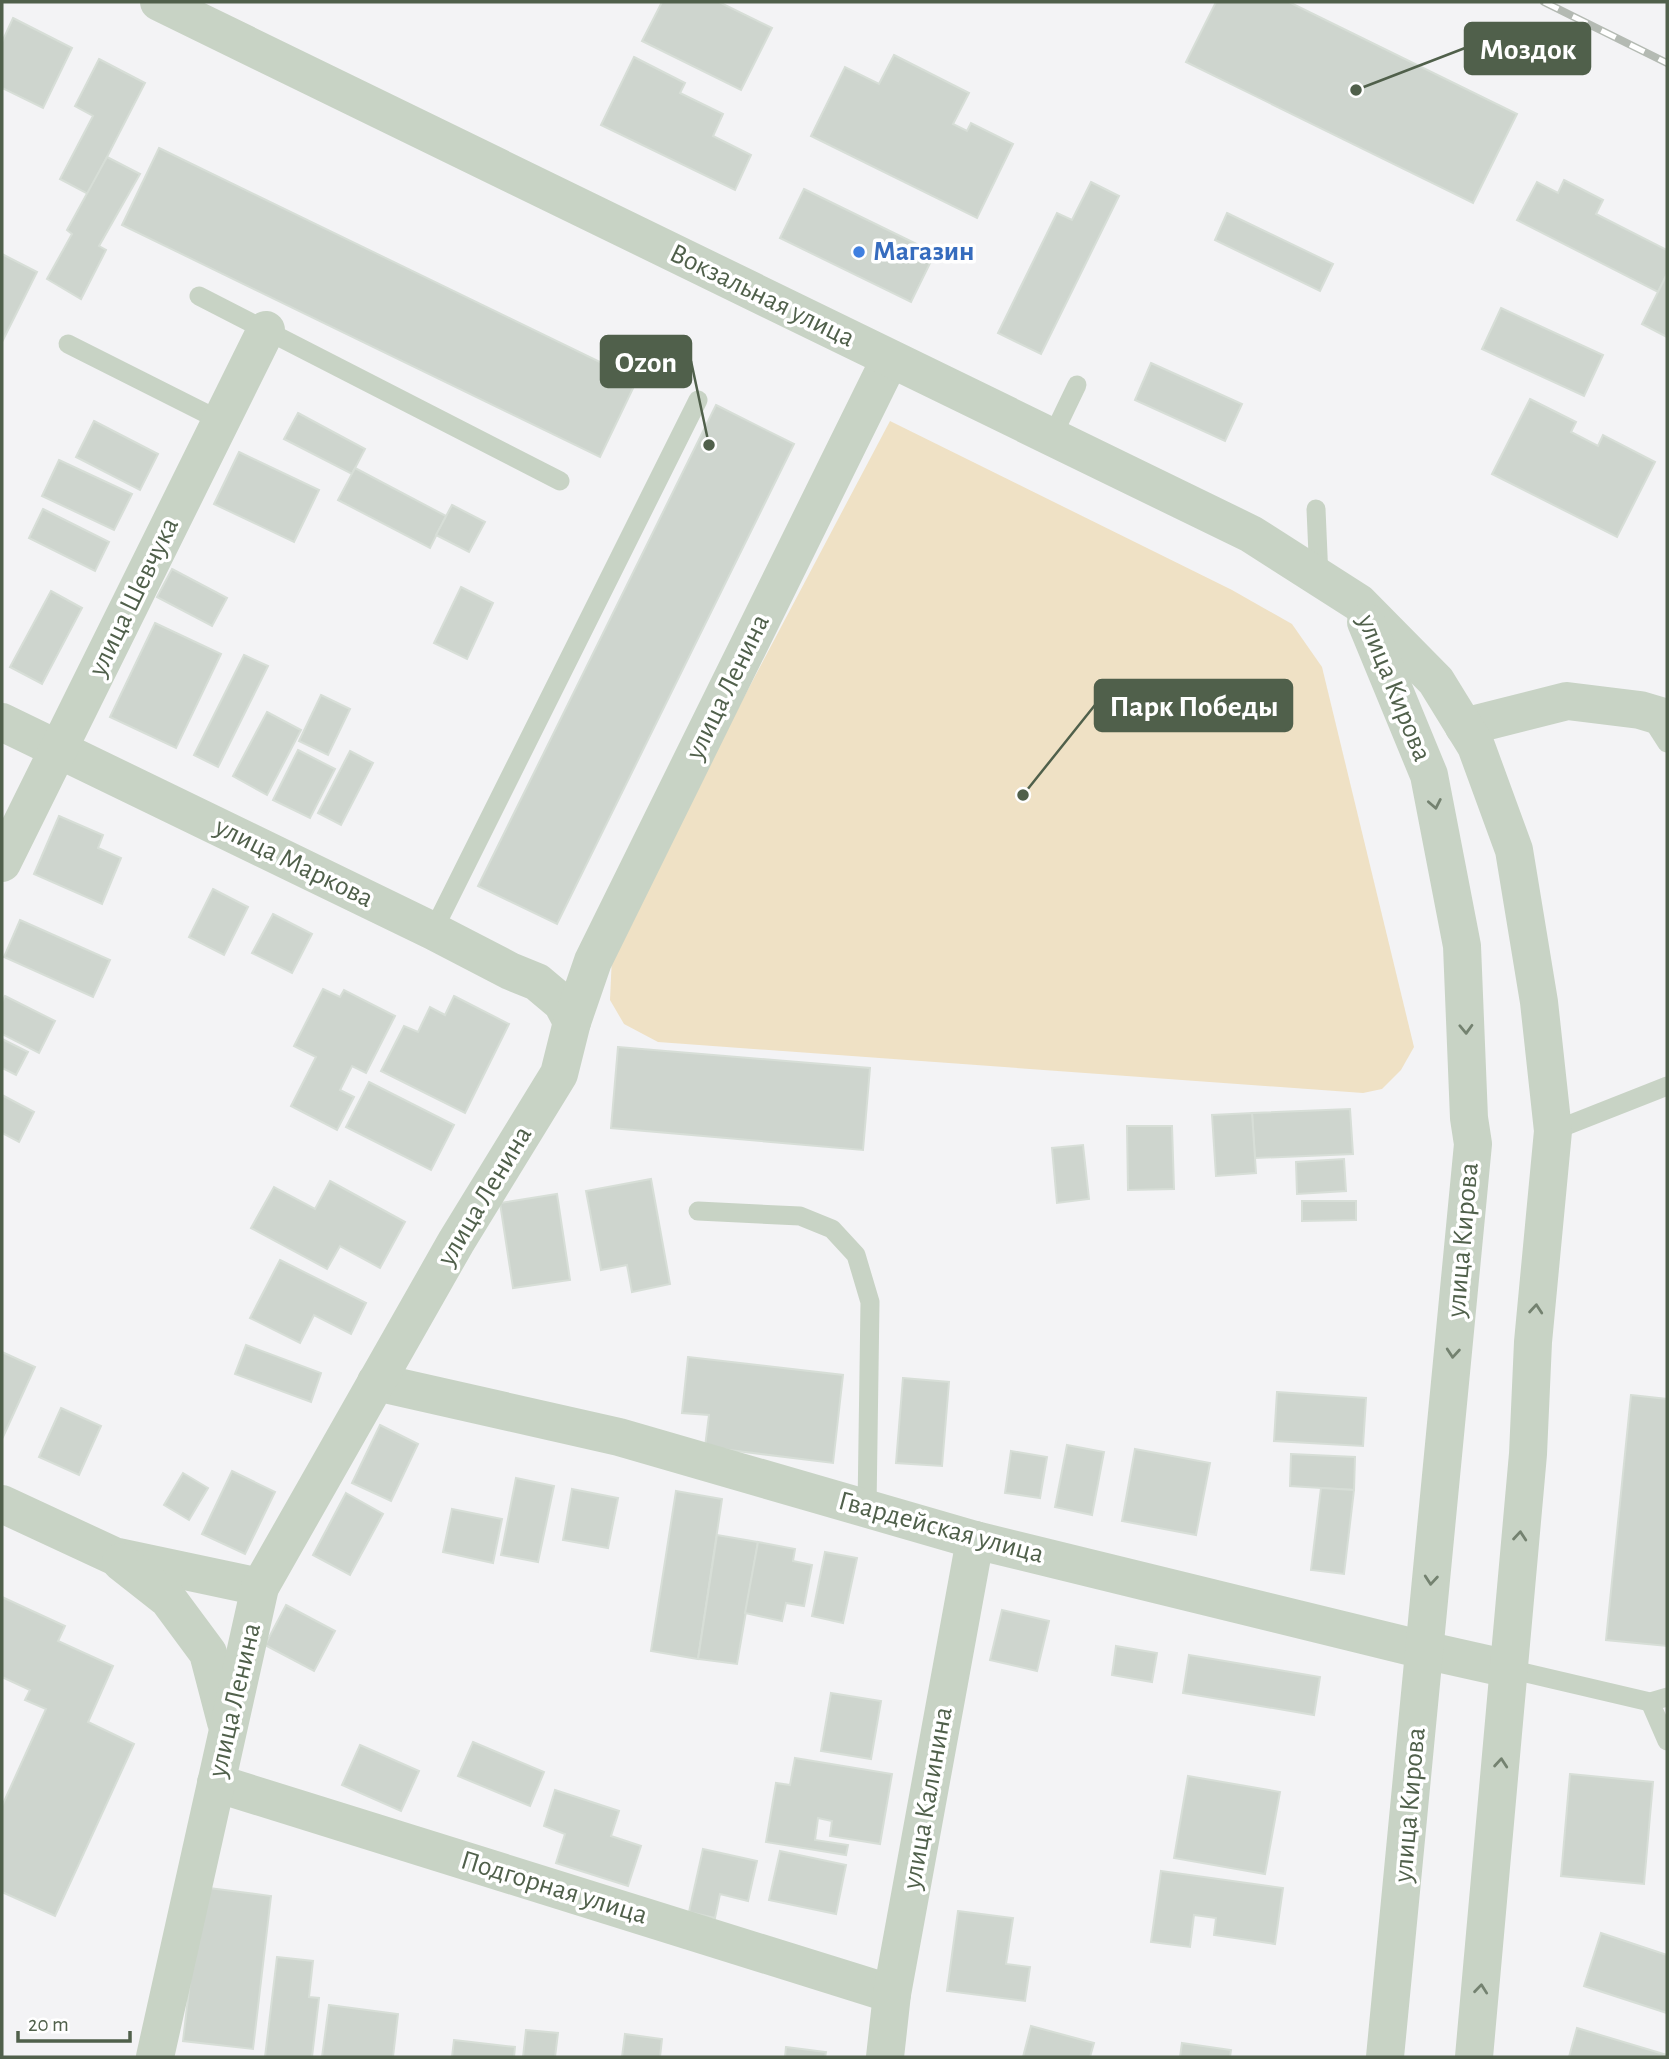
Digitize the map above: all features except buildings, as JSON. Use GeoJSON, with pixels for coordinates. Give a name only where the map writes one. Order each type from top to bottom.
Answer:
{"type":"FeatureCollection","features":[{"type":"Feature","properties":{"kind":"street","name":"Вокзальная улица"},"geometry":{"type":"LineString","coordinates":[[159,2],[1251,534],[1359,603]]}},
{"type":"Feature","properties":{"kind":"street","name":"улица Шевчука"},"geometry":{"type":"LineString","coordinates":[[2,863],[266,330]]}},
{"type":"Feature","properties":{"kind":"street","name":"улица Ленина"},"geometry":{"type":"LineString","coordinates":[[155,2057],[260,1587],[456,1242],[559,1074],[572,1022],[593,961],[890,359]]}},
{"type":"Feature","properties":{"kind":"street","name":"улица Кирова"},"geometry":{"type":"LineString","coordinates":[[1359,603],[1436,681],[1476,746],[1514,850],[1539,1003],[1553,1131],[1533,1342],[1528,1454],[1474,2057]]}},
{"type":"Feature","properties":{"kind":"street","name":"улица Кирова"},"geometry":{"type":"LineString","coordinates":[[1359,603],[1429,775],[1462,946],[1472,1144],[1385,2057]]}},
{"type":"Feature","properties":{"kind":"street"},"geometry":{"type":"LineString","coordinates":[[1464,727],[1567,701],[1657,715]]}},
{"type":"Feature","properties":{"kind":"street","name":"улица Маркова"},"geometry":{"type":"LineString","coordinates":[[2,722],[537,982],[562,1003],[572,1022]]}},
{"type":"Feature","properties":{"kind":"street","name":"Гвардейская улица"},"geometry":{"type":"LineString","coordinates":[[376,1382],[619,1437],[975,1540],[1509,1669]]}},
{"type":"Feature","properties":{"kind":"street"},"geometry":{"type":"LineString","coordinates":[[2,1504],[114,1556],[260,1587]]}},
{"type":"Feature","properties":{"kind":"street","name":"улица Калинина"},"geometry":{"type":"LineString","coordinates":[[885,2057],[892,1994],[975,1540]]}},
{"type":"Feature","properties":{"kind":"street"},"geometry":{"type":"LineString","coordinates":[[114,1556],[168,1600],[208,1653],[228,1728]]}},
{"type":"Feature","properties":{"kind":"street","name":"Подгорная улица"},"geometry":{"type":"LineString","coordinates":[[216,1783],[892,1994]]}},
{"type":"Feature","properties":{"kind":"lane"},"geometry":{"type":"LineString","coordinates":[[199,296],[560,481]]}},
{"type":"Feature","properties":{"kind":"lane"},"geometry":{"type":"LineString","coordinates":[[68,344],[221,421]]}},
{"type":"Feature","properties":{"kind":"lane"},"geometry":{"type":"LineString","coordinates":[[1052,438],[1077,385]]}},
{"type":"Feature","properties":{"kind":"lane"},"geometry":{"type":"LineString","coordinates":[[433,931],[698,400]]}},
{"type":"Feature","properties":{"kind":"lane"},"geometry":{"type":"LineString","coordinates":[[1316,509],[1319,578]]}},
{"type":"Feature","properties":{"kind":"lane"},"geometry":{"type":"LineString","coordinates":[[1657,715],[1667,744]]}},
{"type":"Feature","properties":{"kind":"lane"},"geometry":{"type":"LineString","coordinates":[[1553,1131],[1667,1086]]}},
{"type":"Feature","properties":{"kind":"lane"},"geometry":{"type":"LineString","coordinates":[[698,1211],[800,1216],[832,1229],[856,1255],[870,1302],[867,1508]]}},
{"type":"Feature","properties":{"kind":"lane"},"geometry":{"type":"LineString","coordinates":[[1509,1669],[1659,1700],[1667,1741]]}},
{"type":"Feature","properties":{"kind":"shaded area"},"geometry":{"type":"Polygon","coordinates":[[[890,421],[1232,590],[1292,624],[1322,667],[1414,1047],[1401,1070],[1382,1089],[1363,1093],[658,1042],[624,1024],[610,1000],[612,956],[625,922],[890,421]]]}},
{"type":"Feature","properties":{"kind":"railway"},"geometry":{"type":"LineString","coordinates":[[1544,2],[1667,63]]}},
{"type":"Feature","properties":{"kind":"place","name":"Моздок"},"geometry":{"type":"Point","coordinates":[1356,90]}},
{"type":"Feature","properties":{"kind":"place","name":"Магазин"},"geometry":{"type":"Point","coordinates":[859,252]}},
{"type":"Feature","properties":{"kind":"place","name":"Ozon"},"geometry":{"type":"Point","coordinates":[709,445]}},
{"type":"Feature","properties":{"kind":"place","name":"Парк Победы"},"geometry":{"type":"Point","coordinates":[1023,795]}}]}
